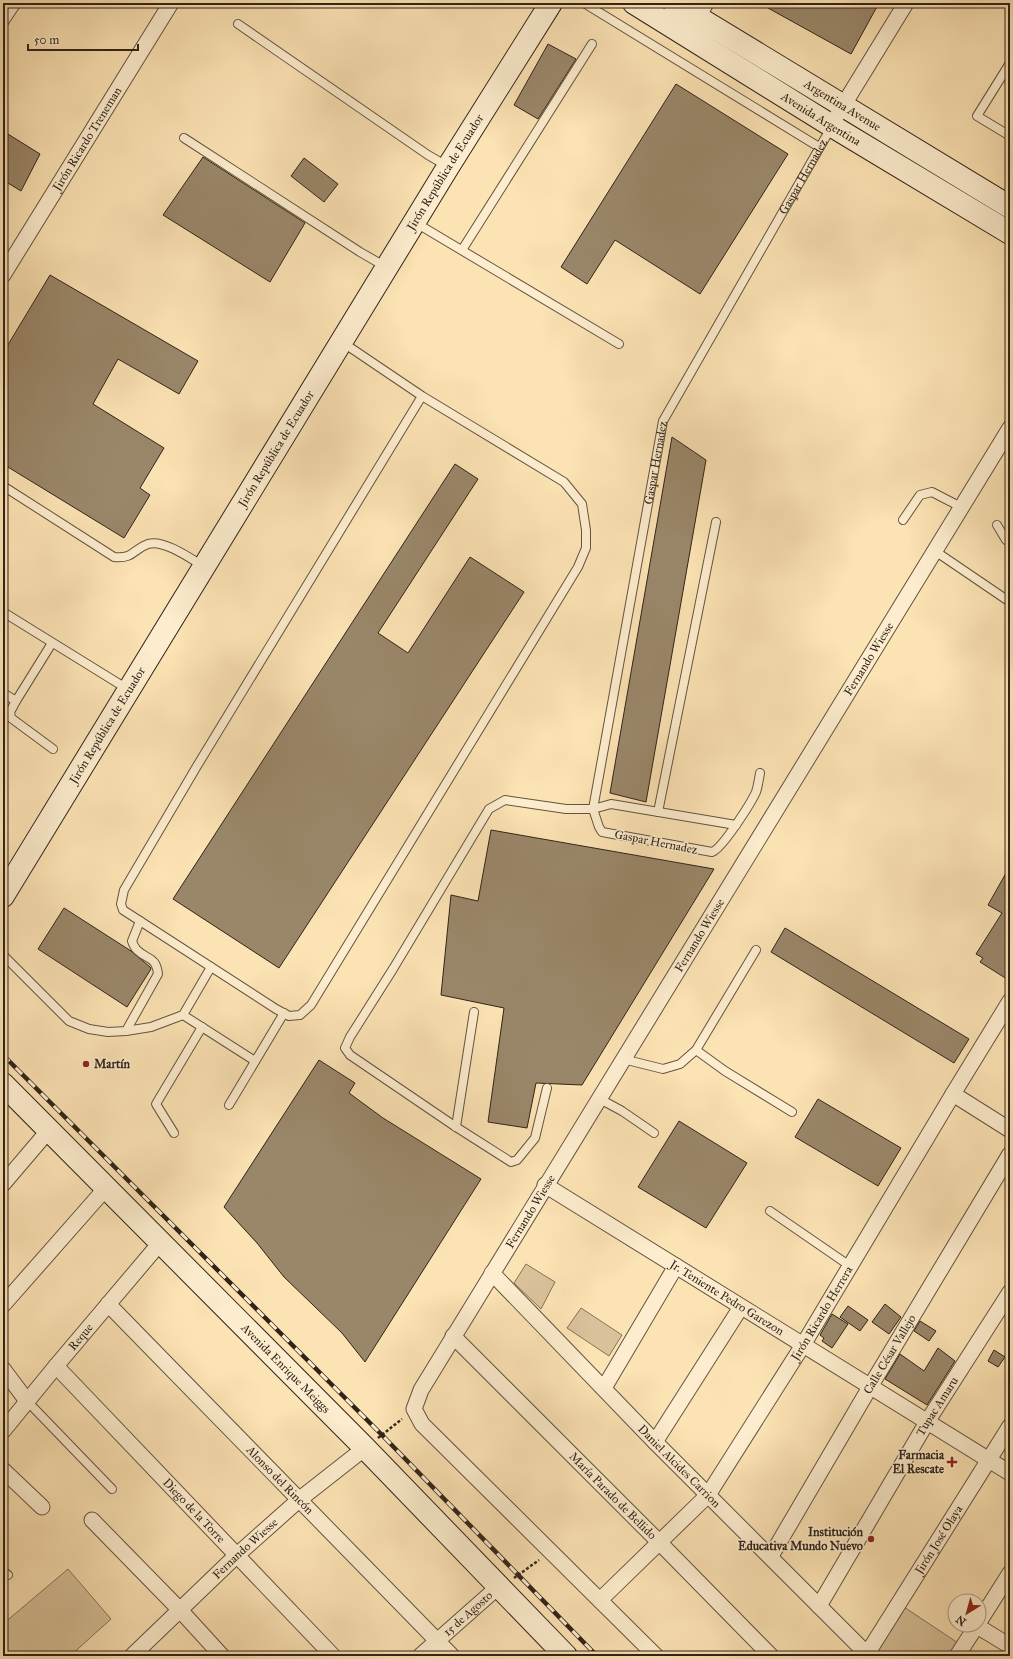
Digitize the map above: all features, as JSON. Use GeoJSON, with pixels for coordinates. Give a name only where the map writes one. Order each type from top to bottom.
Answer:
{"type":"FeatureCollection","features":[{"type":"Feature","properties":{"kind":"street","name":"Jirón Ricardo Treneman"},"geometry":{"type":"LineString","coordinates":[[3,275],[171,3]]}},
{"type":"Feature","properties":{"kind":"street","name":"Jirón República de Ecuador"},"geometry":{"type":"LineString","coordinates":[[3,896],[414,222],[551,3]]}},
{"type":"Feature","properties":{"kind":"street","name":"Avenida Argentina"},"geometry":{"type":"LineString","coordinates":[[634,3],[832,126],[1010,233]]}},
{"type":"Feature","properties":{"kind":"street","name":"Gaspar Hernadez"},"geometry":{"type":"LineString","coordinates":[[832,126],[906,3]]}},
{"type":"Feature","properties":{"kind":"street","name":"Argentina Avenue"},"geometry":{"type":"LineString","coordinates":[[679,4],[705,11],[843,106],[1010,207]]}},
{"type":"Feature","properties":{"kind":"street","name":"Fernando Wiesse"},"geometry":{"type":"LineString","coordinates":[[414,1410],[421,1390],[598,1098],[1010,428]]}},
{"type":"Feature","properties":{"kind":"street","name":"Jirón Ricardo Herrera"},"geometry":{"type":"LineString","coordinates":[[600,1600],[708,1495],[803,1345],[1010,1001]]}},
{"type":"Feature","properties":{"kind":"street","name":"Avenida Enrique Meiggs"},"geometry":{"type":"LineString","coordinates":[[3,1084],[365,1448],[566,1656]]}},
{"type":"Feature","properties":{"kind":"street"},"geometry":{"type":"LineString","coordinates":[[953,1094],[1010,1130]]}},
{"type":"Feature","properties":{"kind":"street"},"geometry":{"type":"LineString","coordinates":[[3,1184],[49,1130]]}},
{"type":"Feature","properties":{"kind":"street","name":"Calle César Vallejo"},"geometry":{"type":"LineString","coordinates":[[771,1556],[870,1387],[1010,1154]]}},
{"type":"Feature","properties":{"kind":"street","name":"Jr. Teniente Pedro Garezon"},"geometry":{"type":"LineString","coordinates":[[546,1186],[1010,1473]]}},
{"type":"Feature","properties":{"kind":"street"},"geometry":{"type":"LineString","coordinates":[[3,1305],[106,1188]]}},
{"type":"Feature","properties":{"kind":"street","name":"Reque"},"geometry":{"type":"LineString","coordinates":[[3,1431],[160,1243]]}},
{"type":"Feature","properties":{"kind":"street"},"geometry":{"type":"LineString","coordinates":[[604,1388],[676,1266]]}},
{"type":"Feature","properties":{"kind":"street","name":"Daniel Alcides Carrion"},"geometry":{"type":"LineString","coordinates":[[492,1273],[655,1442],[771,1556],[868,1655]]}},
{"type":"Feature","properties":{"kind":"street","name":"Tupac Amaru"},"geometry":{"type":"LineString","coordinates":[[819,1606],[927,1422],[1010,1292]]}},
{"type":"Feature","properties":{"kind":"street","name":"Alonso del Rincón"},"geometry":{"type":"LineString","coordinates":[[108,1304],[452,1656]]}},
{"type":"Feature","properties":{"kind":"street"},"geometry":{"type":"LineString","coordinates":[[655,1442],[741,1307]]}},
{"type":"Feature","properties":{"kind":"street","name":"María Parado de Bellido"},"geometry":{"type":"LineString","coordinates":[[454,1336],[771,1656]]}},
{"type":"Feature","properties":{"kind":"street","name":"Diego de la Torre"},"geometry":{"type":"LineString","coordinates":[[56,1366],[333,1656]]}},
{"type":"Feature","properties":{"kind":"street"},"geometry":{"type":"LineString","coordinates":[[3,1369],[27,1401]]}},
{"type":"Feature","properties":{"kind":"street"},"geometry":{"type":"LineString","coordinates":[[414,1410],[422,1424],[656,1656]]}},
{"type":"Feature","properties":{"kind":"street","name":"Jirón José Olaya"},"geometry":{"type":"LineString","coordinates":[[868,1655],[1010,1426]]}},
{"type":"Feature","properties":{"kind":"street","name":"Fernando Wiesse"},"geometry":{"type":"LineString","coordinates":[[132,1656],[237,1555],[300,1499],[365,1448]]}},
{"type":"Feature","properties":{"kind":"street"},"geometry":{"type":"LineString","coordinates":[[3,1470],[42,1507]]}},
{"type":"Feature","properties":{"kind":"street"},"geometry":{"type":"LineString","coordinates":[[92,1520],[180,1610],[222,1656]]}},
{"type":"Feature","properties":{"kind":"street"},"geometry":{"type":"LineString","coordinates":[[987,1610],[1010,1573]]}},
{"type":"Feature","properties":{"kind":"street","name":"15 de Agosto"},"geometry":{"type":"LineString","coordinates":[[420,1656],[498,1587]]}},
{"type":"Feature","properties":{"kind":"street"},"geometry":{"type":"LineString","coordinates":[[987,1630],[1010,1646]]}},
{"type":"Feature","properties":{"kind":"street"},"geometry":{"type":"LineString","coordinates":[[957,1656],[972,1633]]}},
{"type":"Feature","properties":{"kind":"lane"},"geometry":{"type":"LineString","coordinates":[[3,24],[16,3]]}},
{"type":"Feature","properties":{"kind":"lane"},"geometry":{"type":"LineString","coordinates":[[584,3],[819,147]]}},
{"type":"Feature","properties":{"kind":"lane"},"geometry":{"type":"LineString","coordinates":[[238,24],[428,155],[448,167]]}},
{"type":"Feature","properties":{"kind":"lane"},"geometry":{"type":"LineString","coordinates":[[462,250],[592,44]]}},
{"type":"Feature","properties":{"kind":"lane"},"geometry":{"type":"LineString","coordinates":[[1010,63],[977,116],[1010,136]]}},
{"type":"Feature","properties":{"kind":"lane","name":"Gaspar Hernadez"},"geometry":{"type":"LineString","coordinates":[[736,825],[718,849],[712,852],[602,832],[593,809],[663,421],[832,126]]}},
{"type":"Feature","properties":{"kind":"lane"},"geometry":{"type":"LineString","coordinates":[[184,138],[387,268]]}},
{"type":"Feature","properties":{"kind":"lane"},"geometry":{"type":"LineString","coordinates":[[414,222],[619,344]]}},
{"type":"Feature","properties":{"kind":"lane"},"geometry":{"type":"LineString","coordinates":[[342,342],[422,396],[564,482],[582,504],[586,530],[586,548],[578,567],[311,1005],[300,1015],[289,1016],[123,910],[121,904],[124,890],[201,759],[422,396]]}},
{"type":"Feature","properties":{"kind":"lane"},"geometry":{"type":"LineString","coordinates":[[3,486],[114,557],[124,558],[134,554],[147,544],[158,542],[204,567]]}},
{"type":"Feature","properties":{"kind":"lane"},"geometry":{"type":"LineString","coordinates":[[903,520],[920,495],[932,492],[961,508]]}},
{"type":"Feature","properties":{"kind":"lane"},"geometry":{"type":"LineString","coordinates":[[658,812],[716,522]]}},
{"type":"Feature","properties":{"kind":"lane"},"geometry":{"type":"LineString","coordinates":[[997,525],[1006,540],[1010,542]]}},
{"type":"Feature","properties":{"kind":"lane"},"geometry":{"type":"LineString","coordinates":[[935,551],[1010,602]]}},
{"type":"Feature","properties":{"kind":"lane"},"geometry":{"type":"LineString","coordinates":[[3,612],[129,690]]}},
{"type":"Feature","properties":{"kind":"lane"},"geometry":{"type":"LineString","coordinates":[[52,642],[10,712],[11,718],[53,749]]}},
{"type":"Feature","properties":{"kind":"lane"},"geometry":{"type":"LineString","coordinates":[[3,693],[16,701]]}},
{"type":"Feature","properties":{"kind":"lane"},"geometry":{"type":"LineString","coordinates":[[547,1088],[535,1138],[514,1162],[511,1162],[456,1127],[350,1055],[345,1048],[350,1037],[393,969],[489,809],[505,800],[566,809],[593,809],[611,804],[736,825],[756,792],[760,773]]}},
{"type":"Feature","properties":{"kind":"lane"},"geometry":{"type":"LineString","coordinates":[[126,1031],[158,974],[157,966],[152,959],[136,950],[132,941],[140,921]]}},
{"type":"Feature","properties":{"kind":"lane"},"geometry":{"type":"LineString","coordinates":[[623,1059],[663,1069],[680,1064],[696,1050],[756,950]]}},
{"type":"Feature","properties":{"kind":"lane"},"geometry":{"type":"LineString","coordinates":[[3,955],[69,1021],[89,1029],[108,1032],[150,1027],[183,1015],[211,967]]}},
{"type":"Feature","properties":{"kind":"lane"},"geometry":{"type":"LineString","coordinates":[[456,1127],[474,1012]]}},
{"type":"Feature","properties":{"kind":"lane"},"geometry":{"type":"LineString","coordinates":[[229,1105],[284,1013]]}},
{"type":"Feature","properties":{"kind":"lane"},"geometry":{"type":"LineString","coordinates":[[183,1015],[255,1061]]}},
{"type":"Feature","properties":{"kind":"lane"},"geometry":{"type":"LineString","coordinates":[[174,1133],[156,1104],[202,1027]]}},
{"type":"Feature","properties":{"kind":"lane"},"geometry":{"type":"LineString","coordinates":[[696,1050],[725,1071],[792,1112]]}},
{"type":"Feature","properties":{"kind":"lane"},"geometry":{"type":"LineString","coordinates":[[598,1098],[622,1111],[654,1133]]}},
{"type":"Feature","properties":{"kind":"lane"},"geometry":{"type":"LineString","coordinates":[[770,1211],[850,1266]]}},
{"type":"Feature","properties":{"kind":"lane"},"geometry":{"type":"LineString","coordinates":[[27,1401],[112,1489]]}},
{"type":"Feature","properties":{"kind":"path"},"geometry":{"type":"LineString","coordinates":[[382,1435],[414,1410]]}},
{"type":"Feature","properties":{"kind":"path"},"geometry":{"type":"LineString","coordinates":[[498,1587],[518,1576],[551,1551]]}},
{"type":"Feature","properties":{"kind":"shaded area"},"geometry":{"type":"Polygon","coordinates":[[[526,1264],[555,1282],[541,1309],[514,1283],[526,1264]]]}},
{"type":"Feature","properties":{"kind":"shaded area"},"geometry":{"type":"Polygon","coordinates":[[[581,1308],[622,1335],[609,1356],[567,1328],[581,1308]]]}},
{"type":"Feature","properties":{"kind":"shaded area"},"geometry":{"type":"Polygon","coordinates":[[[68,1569],[111,1619],[70,1656],[3,1656],[3,1624],[68,1569]]]}},
{"type":"Feature","properties":{"kind":"shaded area"},"geometry":{"type":"Polygon","coordinates":[[[904,1607],[958,1643],[949,1656],[879,1656],[876,1653],[904,1607]]]}},
{"type":"Feature","properties":{"kind":"building"},"geometry":{"type":"Polygon","coordinates":[[[759,3],[879,3],[851,54],[759,3]]]}},
{"type":"Feature","properties":{"kind":"building"},"geometry":{"type":"Polygon","coordinates":[[[548,44],[576,59],[538,119],[514,105],[548,44]]]}},
{"type":"Feature","properties":{"kind":"building"},"geometry":{"type":"Polygon","coordinates":[[[676,84],[788,154],[700,294],[615,240],[587,284],[561,267],[676,84]]]}},
{"type":"Feature","properties":{"kind":"building"},"geometry":{"type":"Polygon","coordinates":[[[3,131],[40,154],[21,191],[3,180],[3,131]]]}},
{"type":"Feature","properties":{"kind":"building"},"geometry":{"type":"Polygon","coordinates":[[[203,157],[305,223],[270,282],[163,215],[203,157]]]}},
{"type":"Feature","properties":{"kind":"building"},"geometry":{"type":"Polygon","coordinates":[[[304,158],[338,184],[324,202],[291,176],[304,158]]]}},
{"type":"Feature","properties":{"kind":"building"},"geometry":{"type":"Polygon","coordinates":[[[50,275],[198,361],[179,394],[118,359],[93,404],[164,448],[140,488],[150,495],[124,538],[3,464],[3,353],[50,275]]]}},
{"type":"Feature","properties":{"kind":"building"},"geometry":{"type":"Polygon","coordinates":[[[672,437],[706,460],[646,802],[610,793],[672,437]]]}},
{"type":"Feature","properties":{"kind":"building"},"geometry":{"type":"Polygon","coordinates":[[[455,464],[478,479],[378,633],[408,653],[470,557],[524,592],[279,968],[173,899],[455,464]]]}},
{"type":"Feature","properties":{"kind":"building"},"geometry":{"type":"Polygon","coordinates":[[[491,830],[714,869],[582,1085],[536,1083],[527,1128],[488,1122],[504,1008],[441,995],[451,895],[478,901],[491,830]]]}},
{"type":"Feature","properties":{"kind":"building"},"geometry":{"type":"Polygon","coordinates":[[[1010,866],[1010,981],[980,962],[983,958],[976,954],[1002,913],[988,905],[1010,866]]]}},
{"type":"Feature","properties":{"kind":"building"},"geometry":{"type":"Polygon","coordinates":[[[64,908],[131,951],[150,967],[151,969],[127,1007],[38,949],[64,908]]]}},
{"type":"Feature","properties":{"kind":"building"},"geometry":{"type":"Polygon","coordinates":[[[785,928],[969,1039],[954,1063],[771,952],[785,928]]]}},
{"type":"Feature","properties":{"kind":"building"},"geometry":{"type":"Polygon","coordinates":[[[319,1060],[355,1083],[349,1093],[383,1118],[481,1179],[365,1362],[342,1333],[284,1277],[257,1243],[224,1207],[319,1060]]]}},
{"type":"Feature","properties":{"kind":"building"},"geometry":{"type":"Polygon","coordinates":[[[818,1099],[901,1148],[878,1186],[795,1137],[818,1099]]]}},
{"type":"Feature","properties":{"kind":"building"},"geometry":{"type":"Polygon","coordinates":[[[679,1121],[747,1163],[706,1228],[638,1187],[679,1121]]]}},
{"type":"Feature","properties":{"kind":"building"},"geometry":{"type":"Polygon","coordinates":[[[885,1304],[901,1317],[889,1334],[872,1322],[885,1304]]]}},
{"type":"Feature","properties":{"kind":"building"},"geometry":{"type":"Polygon","coordinates":[[[848,1306],[868,1320],[860,1331],[840,1317],[848,1306]]]}},
{"type":"Feature","properties":{"kind":"building"},"geometry":{"type":"Polygon","coordinates":[[[832,1314],[848,1324],[832,1348],[822,1341],[824,1338],[820,1335],[832,1314]]]}},
{"type":"Feature","properties":{"kind":"building"},"geometry":{"type":"Polygon","coordinates":[[[920,1321],[936,1331],[929,1341],[914,1331],[920,1321]]]}},
{"type":"Feature","properties":{"kind":"building"},"geometry":{"type":"Polygon","coordinates":[[[938,1348],[955,1361],[927,1405],[885,1379],[900,1354],[924,1371],[938,1348]]]}},
{"type":"Feature","properties":{"kind":"building"},"geometry":{"type":"Polygon","coordinates":[[[994,1350],[1005,1357],[998,1367],[988,1361],[994,1350]]]}},
{"type":"Feature","properties":{"kind":"railway"},"geometry":{"type":"LineString","coordinates":[[3,1055],[382,1435],[597,1656]]}},
{"type":"Feature","properties":{"kind":"place","name":"Martín"},"geometry":{"type":"Point","coordinates":[86,1064]}},
{"type":"Feature","properties":{"kind":"place","name":"Farmacia El Rescate"},"geometry":{"type":"Point","coordinates":[952,1462]}},
{"type":"Feature","properties":{"kind":"place","name":"Institución Educativa Mundo Nuevo"},"geometry":{"type":"Point","coordinates":[871,1539]}}]}
